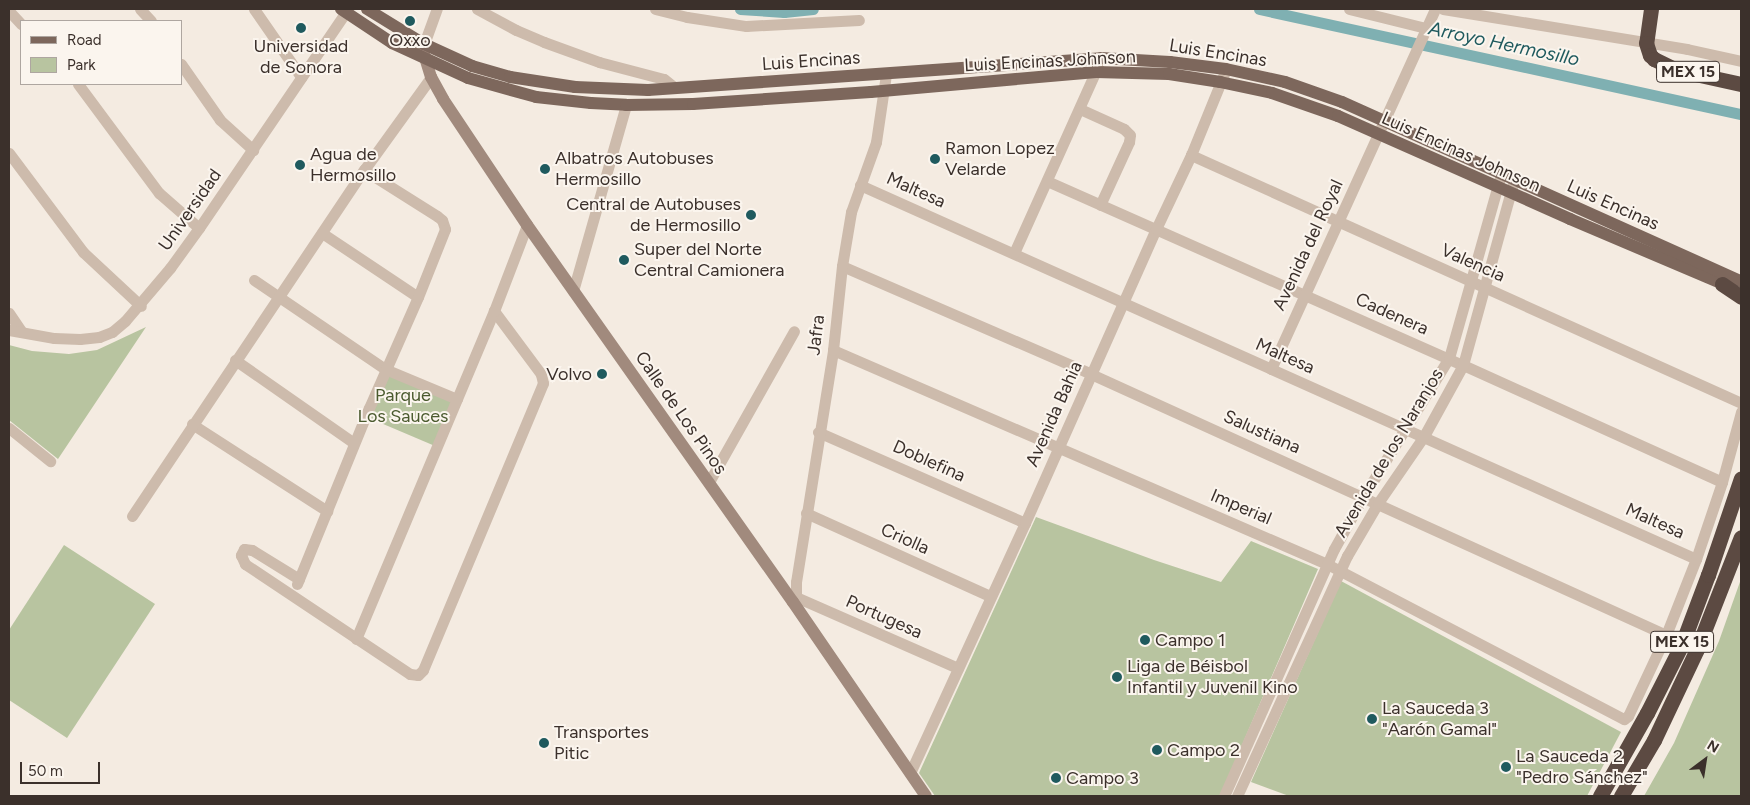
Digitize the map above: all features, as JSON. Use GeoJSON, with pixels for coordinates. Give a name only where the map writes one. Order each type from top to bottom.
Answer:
{"type":"FeatureCollection","features":[{"type":"Feature","properties":{"kind":"highway","name":"MEX 15"},"geometry":{"type":"LineString","coordinates":[[1651,9],[1646,44],[1650,55],[1666,66],[1741,84]]}},
{"type":"Feature","properties":{"kind":"highway"},"geometry":{"type":"LineString","coordinates":[[1722,284],[1741,297]]}},
{"type":"Feature","properties":{"kind":"highway","name":"MEX 15"},"geometry":{"type":"LineString","coordinates":[[1600,796],[1642,722],[1682,644],[1741,478]]}},
{"type":"Feature","properties":{"kind":"highway","name":"MEX 15"},"geometry":{"type":"LineString","coordinates":[[1621,796],[1654,740],[1697,649],[1741,537]]}},
{"type":"Feature","properties":{"kind":"main road","name":"Luis Encinas"},"geometry":{"type":"LineString","coordinates":[[367,9],[424,44],[472,66],[518,79],[575,88],[648,90],[1101,58],[1170,62],[1226,69],[1285,82],[1327,96],[1385,121],[1499,181],[1514,180],[1741,280]]}},
{"type":"Feature","properties":{"kind":"main road","name":"Luis Encinas Johnson"},"geometry":{"type":"LineString","coordinates":[[345,10],[385,39],[424,59],[475,81],[513,92],[562,100],[626,105],[681,104],[885,91],[1096,72],[1169,74],[1220,82],[1272,93],[1322,110],[1378,135],[1499,181],[1510,193],[1741,292]]}},
{"type":"Feature","properties":{"kind":"street"},"geometry":{"type":"LineString","coordinates":[[140,9],[150,20]]}},
{"type":"Feature","properties":{"kind":"street"},"geometry":{"type":"LineString","coordinates":[[254,9],[302,77]]}},
{"type":"Feature","properties":{"kind":"street"},"geometry":{"type":"LineString","coordinates":[[424,44],[437,9]]}},
{"type":"Feature","properties":{"kind":"street"},"geometry":{"type":"LineString","coordinates":[[477,9],[502,23],[544,42],[599,62],[664,79],[675,88]]}},
{"type":"Feature","properties":{"kind":"street"},"geometry":{"type":"LineString","coordinates":[[655,9],[687,17],[746,26],[859,20]]}},
{"type":"Feature","properties":{"kind":"street","name":"Avenida del Royal"},"geometry":{"type":"LineString","coordinates":[[1271,370],[1435,9]]}},
{"type":"Feature","properties":{"kind":"street"},"geometry":{"type":"LineString","coordinates":[[1443,9],[1700,52],[1741,62]]}},
{"type":"Feature","properties":{"kind":"street"},"geometry":{"type":"LineString","coordinates":[[9,10],[20,23]]}},
{"type":"Feature","properties":{"kind":"street","name":"Universidad"},"geometry":{"type":"LineString","coordinates":[[9,330],[54,338],[80,339],[99,337],[112,332],[141,306],[199,228],[253,150],[345,10]]}},
{"type":"Feature","properties":{"kind":"street"},"geometry":{"type":"LineString","coordinates":[[1355,10],[1426,28]]}},
{"type":"Feature","properties":{"kind":"street","name":"Calle de Los Pinos"},"geometry":{"type":"LineString","coordinates":[[424,44],[424,59],[443,99],[573,291],[795,600],[926,796]]}},
{"type":"Feature","properties":{"kind":"street"},"geometry":{"type":"LineString","coordinates":[[1014,253],[1101,58]]}},
{"type":"Feature","properties":{"kind":"street"},"geometry":{"type":"LineString","coordinates":[[182,65],[220,120],[253,150]]}},
{"type":"Feature","properties":{"kind":"street","name":"Avenida Bahia"},"geometry":{"type":"LineString","coordinates":[[910,772],[1025,523],[1156,229],[1192,155],[1226,69]]}},
{"type":"Feature","properties":{"kind":"street","name":"Jafra"},"geometry":{"type":"LineString","coordinates":[[795,600],[818,432],[833,350],[842,266],[851,212],[876,142],[886,74]]}},
{"type":"Feature","properties":{"kind":"street"},"geometry":{"type":"LineString","coordinates":[[132,516],[279,295],[431,76]]}},
{"type":"Feature","properties":{"kind":"street"},"geometry":{"type":"LineString","coordinates":[[79,85],[159,193],[199,228]]}},
{"type":"Feature","properties":{"kind":"street"},"geometry":{"type":"LineString","coordinates":[[573,291],[626,105]]}},
{"type":"Feature","properties":{"kind":"street"},"geometry":{"type":"LineString","coordinates":[[1080,108],[1124,129],[1130,135],[1129,142],[1100,205]]}},
{"type":"Feature","properties":{"kind":"street"},"geometry":{"type":"LineString","coordinates":[[9,154],[83,252],[141,306]]}},
{"type":"Feature","properties":{"kind":"street","name":"Valencia"},"geometry":{"type":"LineString","coordinates":[[1192,155],[1741,402]]}},
{"type":"Feature","properties":{"kind":"street"},"geometry":{"type":"LineString","coordinates":[[292,595],[385,369],[444,234],[444,225],[437,216],[364,170]]}},
{"type":"Feature","properties":{"kind":"street","name":"Avenida de los Naranjos"},"geometry":{"type":"LineString","coordinates":[[1340,570],[1378,504],[1424,436],[1462,364],[1514,180]]}},
{"type":"Feature","properties":{"kind":"street","name":"Cadenera"},"geometry":{"type":"LineString","coordinates":[[1046,181],[1462,364],[1722,482]]}},
{"type":"Feature","properties":{"kind":"street","name":"Avenida de los Naranjos"},"geometry":{"type":"LineString","coordinates":[[1327,564],[1363,497],[1407,428],[1448,358],[1499,181]]}},
{"type":"Feature","properties":{"kind":"street","name":"Maltesa"},"geometry":{"type":"LineString","coordinates":[[860,185],[1124,302],[1271,370],[1407,428],[1696,559]]}},
{"type":"Feature","properties":{"kind":"street"},"geometry":{"type":"LineString","coordinates":[[356,638],[494,311],[527,224]]}},
{"type":"Feature","properties":{"kind":"street"},"geometry":{"type":"LineString","coordinates":[[322,233],[418,297]]}},
{"type":"Feature","properties":{"kind":"street","name":"Salustiana"},"geometry":{"type":"LineString","coordinates":[[842,266],[1091,374],[1666,635]]}},
{"type":"Feature","properties":{"kind":"street"},"geometry":{"type":"LineString","coordinates":[[254,280],[279,295],[385,369],[456,399]]}},
{"type":"Feature","properties":{"kind":"street"},"geometry":{"type":"LineString","coordinates":[[299,579],[252,550],[244,549],[241,555],[245,564],[410,674],[418,675],[423,670],[543,383],[541,374],[494,311]]}},
{"type":"Feature","properties":{"kind":"street"},"geometry":{"type":"LineString","coordinates":[[9,312],[22,332]]}},
{"type":"Feature","properties":{"kind":"street"},"geometry":{"type":"LineString","coordinates":[[709,482],[794,331]]}},
{"type":"Feature","properties":{"kind":"street","name":"Imperial"},"geometry":{"type":"LineString","coordinates":[[833,350],[1340,570],[1624,719],[1628,716],[1666,635]]}},
{"type":"Feature","properties":{"kind":"street"},"geometry":{"type":"LineString","coordinates":[[235,360],[354,443]]}},
{"type":"Feature","properties":{"kind":"street"},"geometry":{"type":"LineString","coordinates":[[1666,635],[1696,559],[1722,482],[1741,412]]}},
{"type":"Feature","properties":{"kind":"street"},"geometry":{"type":"LineString","coordinates":[[192,424],[327,511]]}},
{"type":"Feature","properties":{"kind":"street"},"geometry":{"type":"LineString","coordinates":[[9,428],[50,461]]}},
{"type":"Feature","properties":{"kind":"street","name":"Doblefina"},"geometry":{"type":"LineString","coordinates":[[818,432],[1025,523]]}},
{"type":"Feature","properties":{"kind":"street","name":"Criolla"},"geometry":{"type":"LineString","coordinates":[[806,513],[990,596]]}},
{"type":"Feature","properties":{"kind":"street"},"geometry":{"type":"LineString","coordinates":[[1224,796],[1270,697],[1327,564]]}},
{"type":"Feature","properties":{"kind":"street"},"geometry":{"type":"LineString","coordinates":[[1237,796],[1340,570]]}},
{"type":"Feature","properties":{"kind":"street","name":"Portugesa"},"geometry":{"type":"LineString","coordinates":[[795,600],[958,668]]}},
{"type":"Feature","properties":{"kind":"street"},"geometry":{"type":"LineString","coordinates":[[1233,774],[1245,778]]}},
{"type":"Feature","properties":{"kind":"green space"},"geometry":{"type":"Polygon","coordinates":[[[146,327],[58,459],[9,420],[9,345],[32,351],[69,354],[97,350],[146,327]]]}},
{"type":"Feature","properties":{"kind":"green space","name":"Parque Los Sauces"},"geometry":{"type":"Polygon","coordinates":[[[388,375],[453,403],[435,446],[370,418],[388,375]]]}},
{"type":"Feature","properties":{"kind":"green space","name":"Liga de Béisbol Infantil y Juvenil Kino"},"geometry":{"type":"Polygon","coordinates":[[[1036,517],[1221,582],[1251,541],[1318,569],[1220,796],[935,796],[919,773],[1036,517]]]}},
{"type":"Feature","properties":{"kind":"green space"},"geometry":{"type":"Polygon","coordinates":[[[64,545],[155,604],[67,738],[9,700],[9,630],[64,545]]]}},
{"type":"Feature","properties":{"kind":"green space"},"geometry":{"type":"Polygon","coordinates":[[[1741,579],[1741,796],[1644,796],[1674,743],[1719,641],[1741,579]]]}},
{"type":"Feature","properties":{"kind":"green space"},"geometry":{"type":"Polygon","coordinates":[[[1341,581],[1621,732],[1587,796],[1289,796],[1251,782],[1341,581]]]}},
{"type":"Feature","properties":{"kind":"waterway","name":"Arroyo Hermosillo"},"geometry":{"type":"LineString","coordinates":[[740,9],[784,12],[813,9]]}},
{"type":"Feature","properties":{"kind":"waterway","name":"Arroyo Hermosillo"},"geometry":{"type":"LineString","coordinates":[[1259,9],[1741,114]]}},
{"type":"Feature","properties":{"kind":"place","name":"Oxxo"},"geometry":{"type":"Point","coordinates":[410,21]}},
{"type":"Feature","properties":{"kind":"place","name":"Universidad de Sonora"},"geometry":{"type":"Point","coordinates":[301,28]}},
{"type":"Feature","properties":{"kind":"place","name":"Ramon Lopez Velarde"},"geometry":{"type":"Point","coordinates":[935,159]}},
{"type":"Feature","properties":{"kind":"place","name":"Agua de Hermosillo"},"geometry":{"type":"Point","coordinates":[300,165]}},
{"type":"Feature","properties":{"kind":"place","name":"Albatros Autobuses Hermosillo"},"geometry":{"type":"Point","coordinates":[545,169]}},
{"type":"Feature","properties":{"kind":"place","name":"Central de Autobuses de Hermosillo"},"geometry":{"type":"Point","coordinates":[751,215]}},
{"type":"Feature","properties":{"kind":"place","name":"Super del Norte Central Camionera"},"geometry":{"type":"Point","coordinates":[624,260]}},
{"type":"Feature","properties":{"kind":"place","name":"Volvo"},"geometry":{"type":"Point","coordinates":[602,374]}},
{"type":"Feature","properties":{"kind":"place","name":"Campo 1"},"geometry":{"type":"Point","coordinates":[1145,640]}},
{"type":"Feature","properties":{"kind":"place","name":"Liga de Béisbol Infantil y Juvenil Kino"},"geometry":{"type":"Point","coordinates":[1117,677]}},
{"type":"Feature","properties":{"kind":"place","name":"La Sauceda 3 \"Aarón Gamal\""},"geometry":{"type":"Point","coordinates":[1372,719]}},
{"type":"Feature","properties":{"kind":"place","name":"Transportes Pitic"},"geometry":{"type":"Point","coordinates":[544,743]}},
{"type":"Feature","properties":{"kind":"place","name":"Campo 2"},"geometry":{"type":"Point","coordinates":[1157,750]}},
{"type":"Feature","properties":{"kind":"place","name":"La Sauceda 2 \"Pedro Sánchez\""},"geometry":{"type":"Point","coordinates":[1506,767]}},
{"type":"Feature","properties":{"kind":"place","name":"Campo 3"},"geometry":{"type":"Point","coordinates":[1056,778]}}]}
